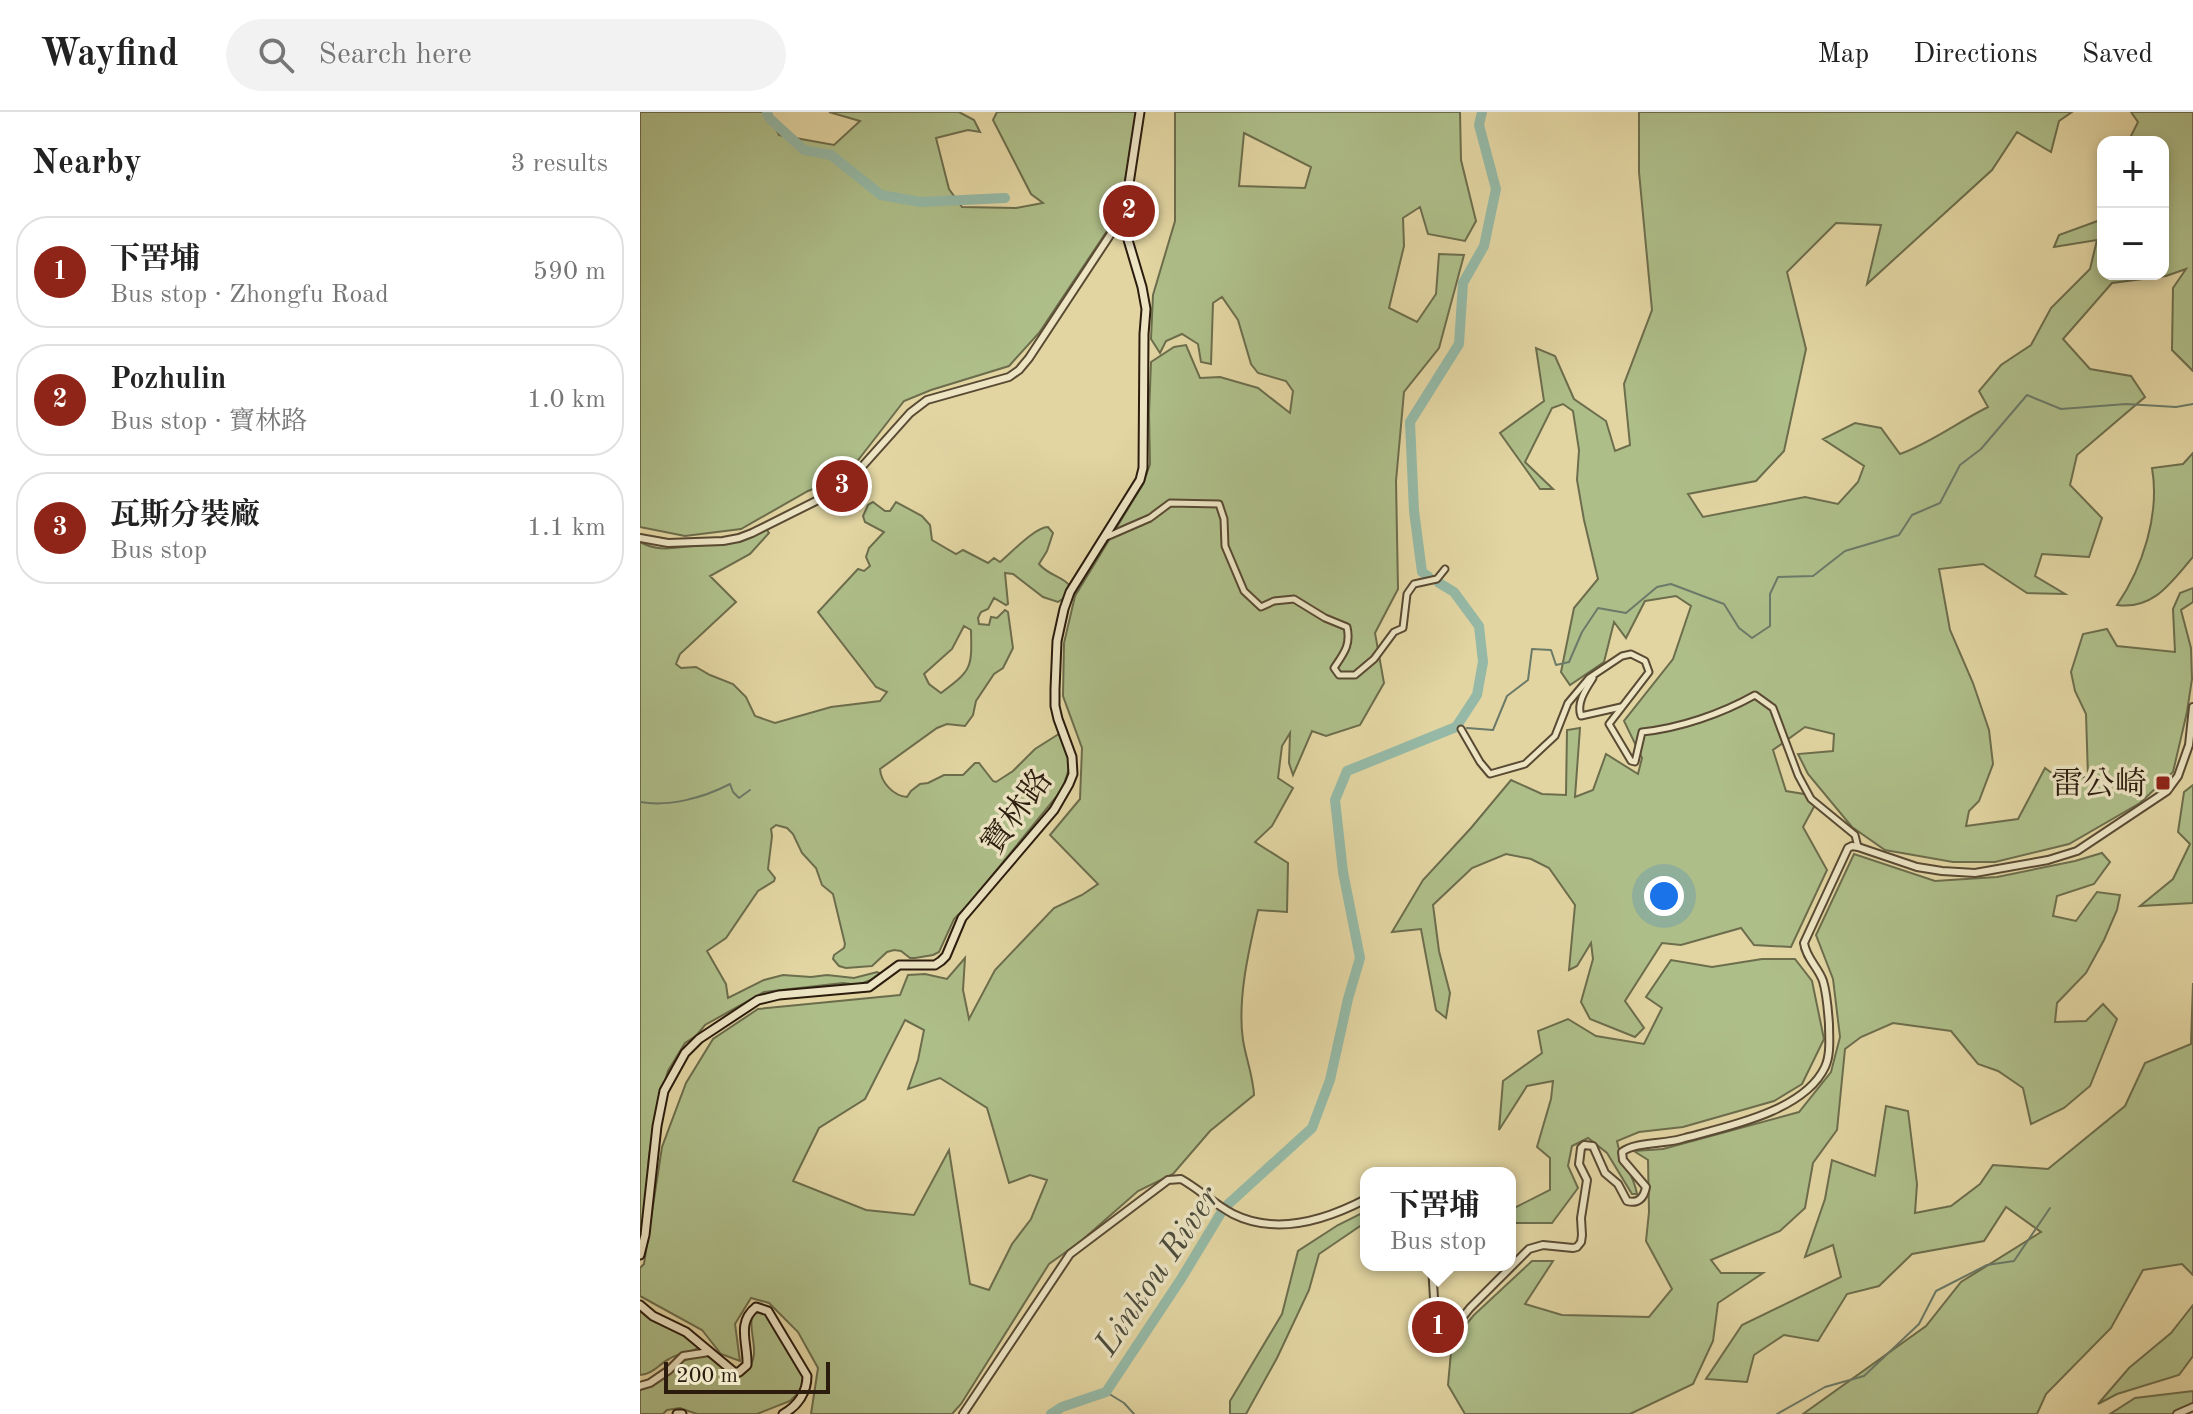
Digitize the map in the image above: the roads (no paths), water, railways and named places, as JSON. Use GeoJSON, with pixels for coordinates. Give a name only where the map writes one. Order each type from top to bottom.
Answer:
{"type":"FeatureCollection","features":[{"type":"Feature","properties":{"kind":"main road","name":"寶林路"},"geometry":{"type":"LineString","coordinates":[[640,1255],[664,1091],[685,1053],[699,1039],[758,1000],[779,995],[869,987],[899,965],[935,965],[941,961],[962,918],[1054,810],[1069,784],[1073,764],[1055,706],[1055,662],[1064,609],[1070,592],[1140,480],[1143,468],[1146,309],[1123,223],[1140,112]]}},
{"type":"Feature","properties":{"kind":"main road"},"geometry":{"type":"LineString","coordinates":[[640,1305],[653,1316],[686,1332],[734,1372],[747,1365],[743,1332],[748,1313],[756,1307],[768,1311],[807,1376],[801,1398],[793,1409],[783,1414]]}},
{"type":"Feature","properties":{"kind":"street"},"geometry":{"type":"LineString","coordinates":[[640,538],[668,543],[739,538],[832,493],[859,470],[910,413],[927,400],[1009,377],[1019,370],[1112,232],[1123,223]]}},
{"type":"Feature","properties":{"kind":"street"},"geometry":{"type":"LineString","coordinates":[[1103,538],[1150,518],[1170,503],[1219,504],[1224,519],[1225,546],[1244,591],[1261,607],[1274,601],[1294,599],[1347,627],[1350,638],[1348,647],[1334,668],[1339,675],[1355,675],[1374,659],[1394,632],[1403,628],[1407,594],[1414,584],[1437,579],[1445,569]]}},
{"type":"Feature","properties":{"kind":"street"},"geometry":{"type":"LineString","coordinates":[[1461,729],[1490,774],[1525,764],[1555,736],[1568,703],[1589,678],[1622,656],[1631,654],[1645,661],[1649,672],[1609,724],[1631,761],[1635,762],[1642,732],[1680,726],[1755,695],[1773,708],[1798,775],[1811,799],[1855,835],[1858,847]]}},
{"type":"Feature","properties":{"kind":"street"},"geometry":{"type":"LineString","coordinates":[[1594,675],[1580,703],[1581,716],[1621,706]]}},
{"type":"Feature","properties":{"kind":"street"},"geometry":{"type":"LineString","coordinates":[[1516,1262],[1529,1249],[1543,1245],[1573,1248],[1581,1242],[1587,1180],[1579,1164],[1584,1145],[1593,1146],[1605,1173],[1618,1184],[1627,1201],[1636,1202],[1641,1199],[1646,1187],[1623,1160],[1624,1150],[1664,1143],[1771,1113],[1796,1099],[1821,1074],[1829,1055],[1829,1016],[1823,980],[1806,953],[1804,943],[1844,854],[1852,846],[1917,867],[1975,873],[2048,860],[2077,851],[2167,791],[2178,776],[2189,745],[2193,707]]}},
{"type":"Feature","properties":{"kind":"street"},"geometry":{"type":"LineString","coordinates":[[963,1414],[1070,1254],[1168,1180],[1181,1179],[1202,1195],[1250,1220],[1294,1224],[1336,1214],[1360,1202]]}},
{"type":"Feature","properties":{"kind":"street"},"geometry":{"type":"LineString","coordinates":[[1432,1271],[1435,1315],[1441,1323],[1452,1325],[1458,1323],[1507,1271]]}},
{"type":"Feature","properties":{"kind":"street"},"geometry":{"type":"LineString","coordinates":[[640,1386],[650,1383],[683,1356],[709,1352]]}},
{"type":"Feature","properties":{"kind":"street"},"geometry":{"type":"LineString","coordinates":[[2177,1414],[2193,1407]]}},
{"type":"Feature","properties":{"kind":"waterway"},"geometry":{"type":"LineString","coordinates":[[767,112],[769,118],[804,150],[831,155],[881,195],[920,202],[1005,198]]}},
{"type":"Feature","properties":{"kind":"waterway","name":"Linkou River"},"geometry":{"type":"LineString","coordinates":[[1429,577],[1422,572],[1414,511],[1410,422],[1459,344],[1463,283],[1484,246],[1496,189],[1479,125],[1482,112]]}},
{"type":"Feature","properties":{"kind":"waterway"},"geometry":{"type":"LineString","coordinates":[[1467,728],[1493,730],[1507,696],[1528,680],[1532,649],[1551,650],[1556,665],[1569,662],[1582,632],[1598,608],[1626,613],[1657,587],[1671,584],[1724,604],[1739,628],[1752,638],[1770,626],[1770,594],[1778,577],[1813,576],[1845,551],[1899,535],[1912,515],[1940,503],[1960,465],[1981,449],[2027,395],[2061,409],[2126,404],[2176,407],[2193,404]]}},
{"type":"Feature","properties":{"kind":"waterway","name":"Linkou River"},"geometry":{"type":"LineString","coordinates":[[1051,1414],[1062,1407],[1106,1392],[1224,1208],[1312,1128],[1330,1080],[1360,958],[1343,872],[1335,800],[1347,771],[1456,727],[1477,695],[1483,662],[1479,626],[1454,592],[1439,583]]}},
{"type":"Feature","properties":{"kind":"waterway"},"geometry":{"type":"LineString","coordinates":[[640,802],[686,800],[730,784],[739,798],[750,790]]}},
{"type":"Feature","properties":{"kind":"waterway"},"geometry":{"type":"LineString","coordinates":[[1777,1414],[1825,1387],[1864,1376],[1919,1324],[1936,1291],[1987,1265],[2014,1261],[2050,1208]]}},
{"type":"Feature","properties":{"kind":"waterway"},"geometry":{"type":"LineString","coordinates":[[1106,1392],[1124,1403],[1134,1414]]}},
{"type":"Feature","properties":{"kind":"place","name":"Pozhulin"},"geometry":{"type":"Point","coordinates":[1129,211]}},
{"type":"Feature","properties":{"kind":"place","name":"瓦斯分裝廠"},"geometry":{"type":"Point","coordinates":[842,486]}},
{"type":"Feature","properties":{"kind":"place","name":"雷公崎"},"geometry":{"type":"Point","coordinates":[2163,783]}},
{"type":"Feature","properties":{"kind":"place","name":"下罟埔"},"geometry":{"type":"Point","coordinates":[1438,1327]}}]}
